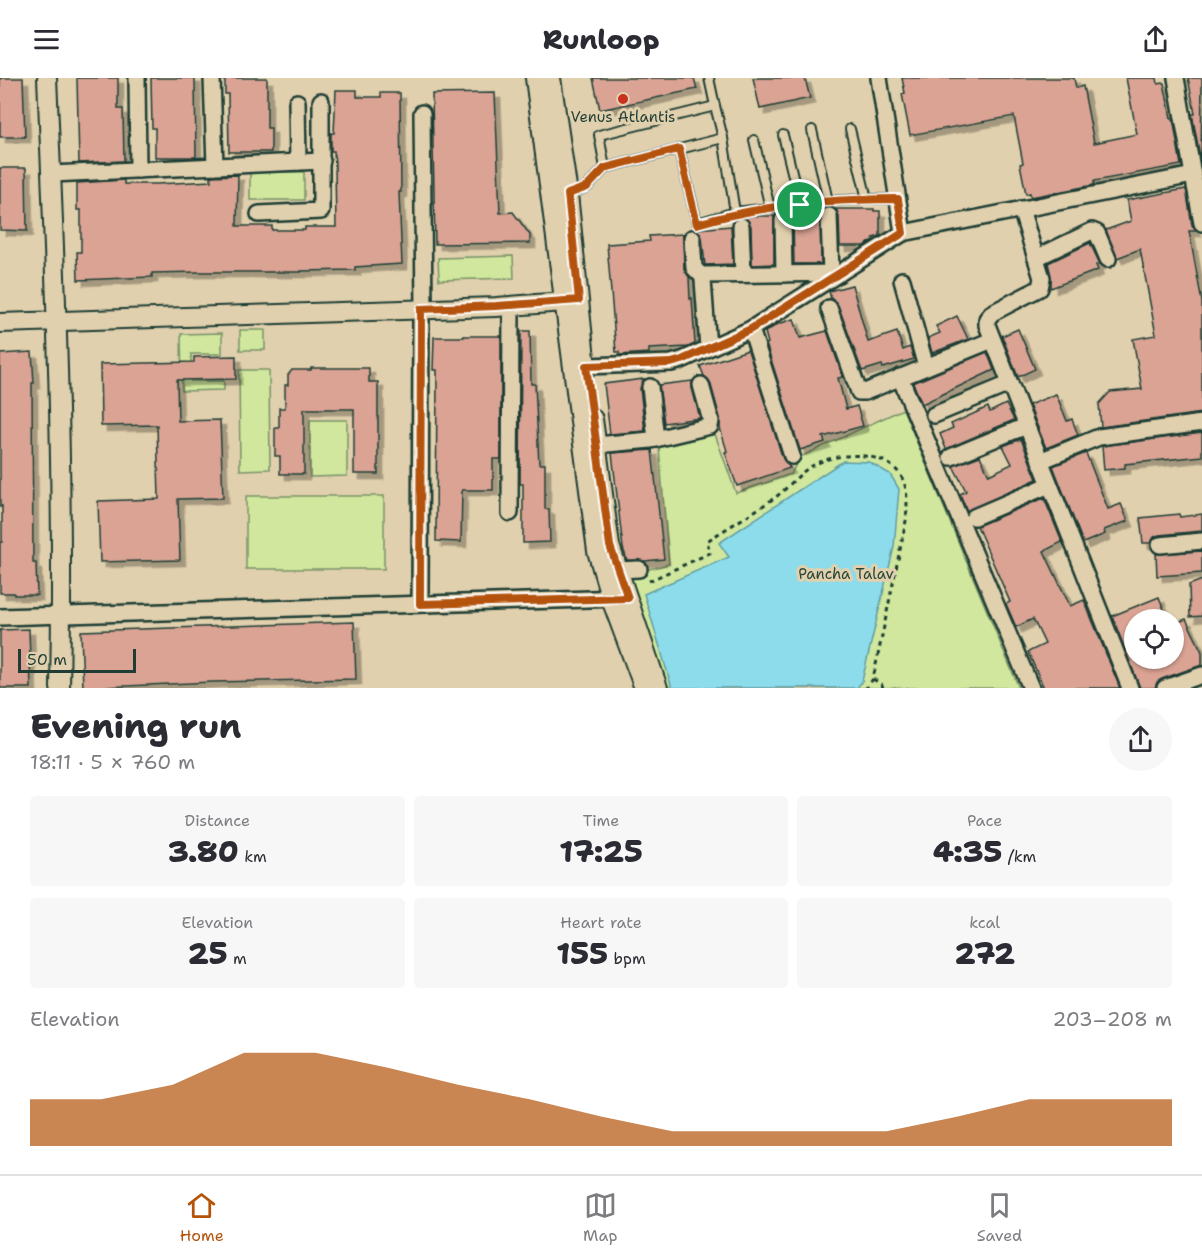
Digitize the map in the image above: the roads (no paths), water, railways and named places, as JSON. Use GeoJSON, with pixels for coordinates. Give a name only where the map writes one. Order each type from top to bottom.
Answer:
{"type":"FeatureCollection","features":[{"type":"Feature","properties":{"kind":"street"},"geometry":{"type":"LineString","coordinates":[[47,78],[58,320],[62,615],[60,688]]}},
{"type":"Feature","properties":{"kind":"street"},"geometry":{"type":"LineString","coordinates":[[137,78],[138,170]]}},
{"type":"Feature","properties":{"kind":"street"},"geometry":{"type":"LineString","coordinates":[[212,78],[215,166]]}},
{"type":"Feature","properties":{"kind":"street"},"geometry":{"type":"LineString","coordinates":[[535,78],[572,301],[586,366],[610,546],[618,570],[620,598],[644,688]]}},
{"type":"Feature","properties":{"kind":"street"},"geometry":{"type":"LineString","coordinates":[[551,78],[568,194],[572,301],[597,551],[620,598],[658,688]]}},
{"type":"Feature","properties":{"kind":"street"},"geometry":{"type":"LineString","coordinates":[[879,78],[903,233]]}},
{"type":"Feature","properties":{"kind":"street"},"geometry":{"type":"LineString","coordinates":[[1176,78],[1202,223]]}},
{"type":"Feature","properties":{"kind":"street"},"geometry":{"type":"LineString","coordinates":[[259,214],[321,211],[321,101]]}},
{"type":"Feature","properties":{"kind":"street"},"geometry":{"type":"LineString","coordinates":[[297,102],[298,162]]}},
{"type":"Feature","properties":{"kind":"street"},"geometry":{"type":"LineString","coordinates":[[420,604],[422,113]]}},
{"type":"Feature","properties":{"kind":"street"},"geometry":{"type":"LineString","coordinates":[[52,174],[322,161]]}},
{"type":"Feature","properties":{"kind":"street"},"geometry":{"type":"LineString","coordinates":[[586,366],[671,363],[682,360],[751,329],[835,273],[903,233],[1193,175]]}},
{"type":"Feature","properties":{"kind":"street"},"geometry":{"type":"LineString","coordinates":[[1022,208],[1042,278],[1040,288],[992,313],[987,319],[987,325],[1130,688]]}},
{"type":"Feature","properties":{"kind":"street"},"geometry":{"type":"LineString","coordinates":[[828,209],[835,273]]}},
{"type":"Feature","properties":{"kind":"street"},"geometry":{"type":"LineString","coordinates":[[738,219],[743,274]]}},
{"type":"Feature","properties":{"kind":"street"},"geometry":{"type":"LineString","coordinates":[[783,220],[784,273]]}},
{"type":"Feature","properties":{"kind":"street"},"geometry":{"type":"LineString","coordinates":[[1036,258],[1092,231],[1097,233],[1108,259]]}},
{"type":"Feature","properties":{"kind":"street"},"geometry":{"type":"LineString","coordinates":[[692,238],[694,268],[703,277],[708,348]]}},
{"type":"Feature","properties":{"kind":"street"},"geometry":{"type":"LineString","coordinates":[[703,277],[707,274],[835,273]]}},
{"type":"Feature","properties":{"kind":"street"},"geometry":{"type":"LineString","coordinates":[[902,280],[926,367]]}},
{"type":"Feature","properties":{"kind":"street"},"geometry":{"type":"LineString","coordinates":[[0,323],[423,309],[572,301]]}},
{"type":"Feature","properties":{"kind":"street"},"geometry":{"type":"LineString","coordinates":[[510,513],[511,305]]}},
{"type":"Feature","properties":{"kind":"street"},"geometry":{"type":"LineString","coordinates":[[829,308],[856,390],[859,392],[865,392],[992,340]]}},
{"type":"Feature","properties":{"kind":"street"},"geometry":{"type":"LineString","coordinates":[[751,329],[792,456]]}},
{"type":"Feature","properties":{"kind":"street"},"geometry":{"type":"LineString","coordinates":[[900,377],[1030,688]]}},
{"type":"Feature","properties":{"kind":"street"},"geometry":{"type":"LineString","coordinates":[[934,415],[1009,384]]}},
{"type":"Feature","properties":{"kind":"street"},"geometry":{"type":"LineString","coordinates":[[596,445],[656,439],[710,426],[711,421],[701,385]]}},
{"type":"Feature","properties":{"kind":"street"},"geometry":{"type":"LineString","coordinates":[[650,387],[656,439]]}},
{"type":"Feature","properties":{"kind":"street"},"geometry":{"type":"LineString","coordinates":[[1040,461],[1099,437],[1202,423]]}},
{"type":"Feature","properties":{"kind":"street"},"geometry":{"type":"LineString","coordinates":[[951,457],[1026,426]]}},
{"type":"Feature","properties":{"kind":"street"},"geometry":{"type":"LineString","coordinates":[[974,517],[1049,485]]}},
{"type":"Feature","properties":{"kind":"street"},"geometry":{"type":"LineString","coordinates":[[1160,545],[1202,541]]}},
{"type":"Feature","properties":{"kind":"street"},"geometry":{"type":"LineString","coordinates":[[618,570],[644,575]]}},
{"type":"Feature","properties":{"kind":"street"},"geometry":{"type":"LineString","coordinates":[[0,617],[620,598]]}},
{"type":"Feature","properties":{"kind":"street"},"geometry":{"type":"LineString","coordinates":[[1165,688],[1202,675]]}},
{"type":"Feature","properties":{"kind":"lane"},"geometry":{"type":"LineString","coordinates":[[709,78],[738,219]]}},
{"type":"Feature","properties":{"kind":"lane"},"geometry":{"type":"LineString","coordinates":[[605,168],[599,135],[716,106]]}},
{"type":"Feature","properties":{"kind":"lane"},"geometry":{"type":"LineString","coordinates":[[850,129],[867,199]]}},
{"type":"Feature","properties":{"kind":"lane"},"geometry":{"type":"LineString","coordinates":[[812,130],[828,209]]}},
{"type":"Feature","properties":{"kind":"lane"},"geometry":{"type":"LineString","coordinates":[[783,135],[800,205]]}},
{"type":"Feature","properties":{"kind":"lane"},"geometry":{"type":"LineString","coordinates":[[568,194],[587,187],[605,168],[723,138]]}},
{"type":"Feature","properties":{"kind":"lane"},"geometry":{"type":"LineString","coordinates":[[754,140],[770,208]]}},
{"type":"Feature","properties":{"kind":"lane"},"geometry":{"type":"LineString","coordinates":[[679,149],[697,224],[738,219],[770,208],[800,205],[828,209],[867,199],[898,199]]}},
{"type":"Feature","properties":{"kind":"water"},"geometry":{"type":"Polygon","coordinates":[[[843,461],[869,462],[890,474],[899,489],[894,547],[862,681],[857,688],[672,688],[644,594],[729,557],[719,543],[843,461]]]}},
{"type":"Feature","properties":{"kind":"place","name":"Venus Atlantis"},"geometry":{"type":"Point","coordinates":[623,99]}},
{"type":"Feature","properties":{"kind":"park label","name":"Pancha Talav"},"geometry":{"type":"Point","coordinates":[846,574]}}]}
